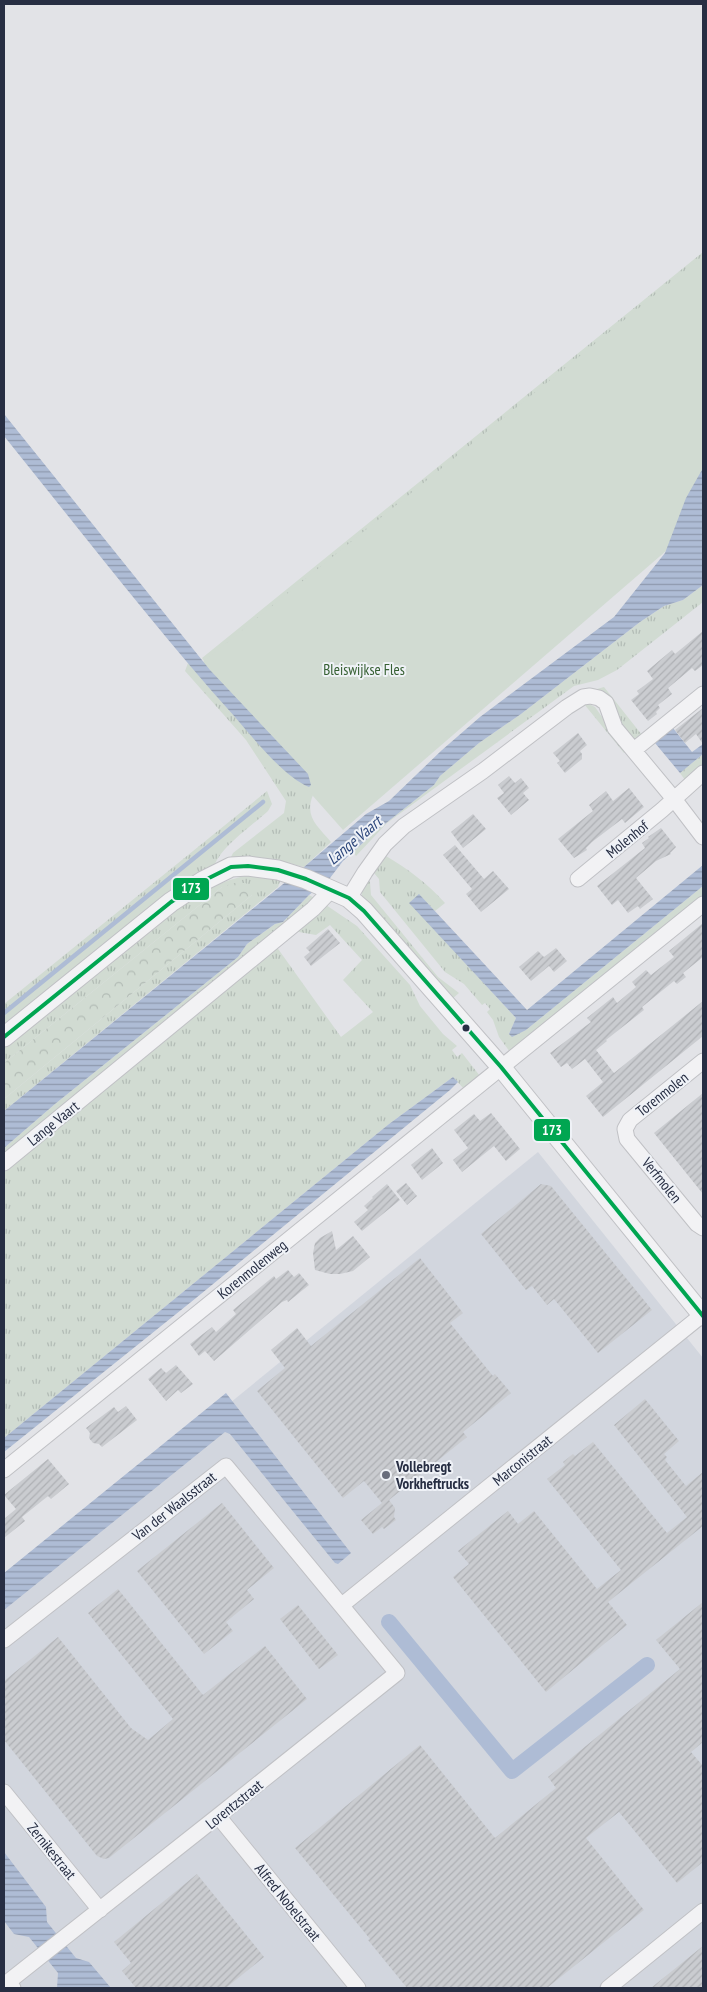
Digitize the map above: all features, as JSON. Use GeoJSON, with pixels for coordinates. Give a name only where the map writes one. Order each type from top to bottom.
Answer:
{"type":"FeatureCollection","features":[{"type":"Feature","properties":{"kind":"street"},"geometry":{"type":"LineString","coordinates":[[634,750],[703,694]]}},
{"type":"Feature","properties":{"kind":"street"},"geometry":{"type":"LineString","coordinates":[[349,898],[385,844],[404,826],[483,771],[583,697],[590,696],[603,700],[615,728],[703,837]]}},
{"type":"Feature","properties":{"kind":"street","name":"Molenhof"},"geometry":{"type":"LineString","coordinates":[[578,879],[703,773]]}},
{"type":"Feature","properties":{"kind":"street"},"geometry":{"type":"LineString","coordinates":[[4,1037],[171,902],[203,881],[232,867],[248,866],[278,870],[332,889],[349,898],[383,932],[501,1067],[703,1316]]}},
{"type":"Feature","properties":{"kind":"street","name":"Lange Vaart"},"geometry":{"type":"LineString","coordinates":[[4,1163],[313,909],[332,889]]}},
{"type":"Feature","properties":{"kind":"street","name":"Korenmolenweg"},"geometry":{"type":"LineString","coordinates":[[4,1470],[703,904]]}},
{"type":"Feature","properties":{"kind":"street","name":"Torenmolen"},"geometry":{"type":"LineString","coordinates":[[625,1129],[630,1120],[703,1061]]}},
{"type":"Feature","properties":{"kind":"street","name":"Verfmolen"},"geometry":{"type":"LineString","coordinates":[[625,1129],[628,1139],[697,1224],[703,1228]]}},
{"type":"Feature","properties":{"kind":"street","name":"Marconistraat"},"geometry":{"type":"LineString","coordinates":[[342,1605],[703,1316]]}},
{"type":"Feature","properties":{"kind":"street","name":"Van der Waalsstraat"},"geometry":{"type":"LineString","coordinates":[[4,1640],[226,1466],[342,1605]]}},
{"type":"Feature","properties":{"kind":"street","name":"Lorentzstraat"},"geometry":{"type":"LineString","coordinates":[[8,1982],[397,1673],[342,1605]]}},
{"type":"Feature","properties":{"kind":"street","name":"Zernikestraat"},"geometry":{"type":"LineString","coordinates":[[4,1792],[100,1910]]}},
{"type":"Feature","properties":{"kind":"street","name":"Alfred Nobelstraat"},"geometry":{"type":"LineString","coordinates":[[218,1816],[358,1988]]}},
{"type":"Feature","properties":{"kind":"street"},"geometry":{"type":"LineString","coordinates":[[608,1988],[703,1911]]}},
{"type":"Feature","properties":{"kind":"shaded area"},"geometry":{"type":"Polygon","coordinates":[[[538,1152],[703,1358],[703,1988],[4,1988],[4,1587],[538,1152]]]}},
{"type":"Feature","properties":{"kind":"green space"},"geometry":{"type":"Polygon","coordinates":[[[703,252],[703,292],[313,795],[310,809],[311,815],[317,826],[331,842],[304,867],[267,858],[229,861],[233,853],[284,813],[286,801],[246,740],[185,671],[188,663],[254,738],[202,658],[703,252]]]}},
{"type":"Feature","properties":{"kind":"green space","name":"Bleiswijkse Fles"},"geometry":{"type":"Polygon","coordinates":[[[703,256],[703,519],[343,830],[198,666],[703,256]]]}},
{"type":"Feature","properties":{"kind":"green space"},"geometry":{"type":"Polygon","coordinates":[[[703,585],[703,602],[617,670],[598,680],[574,686],[387,823],[356,856],[353,852],[376,831],[434,785],[440,776],[479,743],[521,714],[640,622],[664,606],[683,600],[703,585]]]}},
{"type":"Feature","properties":{"kind":"green space"},"geometry":{"type":"Polygon","coordinates":[[[604,687],[642,735],[634,742],[590,691],[604,687]]]}},
{"type":"Feature","properties":{"kind":"green space"},"geometry":{"type":"Polygon","coordinates":[[[584,704],[595,707],[626,751],[624,753],[584,704]]]}},
{"type":"Feature","properties":{"kind":"green space"},"geometry":{"type":"Polygon","coordinates":[[[703,754],[703,765],[685,780],[680,773],[703,754]]]}},
{"type":"Feature","properties":{"kind":"green space"},"geometry":{"type":"Polygon","coordinates":[[[267,791],[272,804],[268,811],[222,852],[214,867],[4,1027],[4,1004],[267,791]]]}},
{"type":"Feature","properties":{"kind":"green space"},"geometry":{"type":"Polygon","coordinates":[[[386,856],[417,877],[445,903],[435,911],[419,895],[410,903],[516,1018],[509,1034],[526,1030],[703,886],[703,896],[510,1052],[499,1037],[493,1020],[487,1012],[490,1009],[485,1003],[482,1005],[464,984],[445,972],[380,892],[379,879],[374,873],[386,856]]]}},
{"type":"Feature","properties":{"kind":"green space"},"geometry":{"type":"Polygon","coordinates":[[[250,875],[281,879],[278,887],[4,1111],[4,1099],[252,895],[222,887],[4,1063],[4,1046],[173,910],[211,888],[230,880],[250,875]]]}},
{"type":"Feature","properties":{"kind":"green space"},"geometry":{"type":"Polygon","coordinates":[[[367,879],[370,882],[371,895],[438,977],[459,993],[452,999],[362,899],[362,890],[367,879]]]}},
{"type":"Feature","properties":{"kind":"green space"},"geometry":{"type":"Polygon","coordinates":[[[233,883],[246,883],[252,895],[4,1099],[4,1063],[222,887],[233,883]]]}},
{"type":"Feature","properties":{"kind":"green space"},"geometry":{"type":"Polygon","coordinates":[[[309,895],[318,900],[4,1157],[4,1148],[55,1104],[238,957],[247,944],[275,924],[283,922],[309,895]]]}},
{"type":"Feature","properties":{"kind":"green space"},"geometry":{"type":"Polygon","coordinates":[[[326,905],[357,926],[410,985],[420,1006],[443,1034],[457,1046],[452,1050],[457,1057],[462,1053],[480,1076],[464,1089],[453,1077],[389,1124],[4,1438],[4,1169],[276,946],[341,1037],[373,1012],[343,980],[362,960],[330,925],[316,935],[293,931],[326,905]]]}},
{"type":"Feature","properties":{"kind":"water"},"geometry":{"type":"Polygon","coordinates":[[[4,414],[210,670],[308,774],[311,785],[309,787],[289,775],[269,756],[146,613],[4,436],[4,414]]]}},
{"type":"Feature","properties":{"kind":"water"},"geometry":{"type":"Polygon","coordinates":[[[703,468],[703,585],[683,600],[664,606],[640,622],[521,714],[479,743],[440,776],[434,785],[376,831],[343,861],[330,878],[309,895],[283,922],[275,924],[247,944],[238,957],[55,1104],[4,1148],[4,1111],[304,867],[366,814],[389,801],[442,750],[480,717],[614,617],[665,553],[686,498],[703,468]]]}},
{"type":"Feature","properties":{"kind":"water"},"geometry":{"type":"Polygon","coordinates":[[[673,728],[692,752],[703,744],[703,754],[680,773],[655,743],[673,728]]]}},
{"type":"Feature","properties":{"kind":"water"},"geometry":{"type":"Polygon","coordinates":[[[703,865],[703,886],[526,1030],[512,1037],[509,1034],[516,1018],[409,903],[419,894],[527,1010],[703,865]]]}},
{"type":"Feature","properties":{"kind":"water"},"geometry":{"type":"Polygon","coordinates":[[[453,1077],[458,1082],[450,1090],[4,1452],[4,1438],[389,1124],[453,1077]]]}},
{"type":"Feature","properties":{"kind":"water"},"geometry":{"type":"Polygon","coordinates":[[[226,1393],[351,1553],[338,1564],[335,1563],[230,1434],[225,1432],[4,1610],[4,1573],[226,1393]]]}},
{"type":"Feature","properties":{"kind":"water"},"geometry":{"type":"Polygon","coordinates":[[[4,1852],[46,1907],[47,1922],[76,1958],[89,1962],[111,1988],[57,1988],[58,1973],[29,1937],[14,1934],[4,1921],[4,1852]]]}},
{"type":"Feature","properties":{"kind":"building"},"geometry":{"type":"Polygon","coordinates":[[[703,631],[703,665],[695,671],[692,668],[668,688],[672,694],[658,705],[660,708],[656,712],[657,714],[648,721],[631,700],[639,694],[637,691],[653,679],[647,671],[672,650],[675,654],[703,631]]]}},
{"type":"Feature","properties":{"kind":"building"},"geometry":{"type":"Polygon","coordinates":[[[703,708],[703,744],[696,734],[685,743],[675,730],[703,708]]]}},
{"type":"Feature","properties":{"kind":"building"},"geometry":{"type":"Polygon","coordinates":[[[578,733],[587,745],[580,751],[582,759],[565,773],[557,763],[560,761],[553,753],[578,733]]]}},
{"type":"Feature","properties":{"kind":"building"},"geometry":{"type":"Polygon","coordinates":[[[509,776],[515,783],[521,778],[529,788],[523,793],[529,800],[511,815],[497,798],[504,793],[498,785],[509,776]]]}},
{"type":"Feature","properties":{"kind":"building"},"geometry":{"type":"Polygon","coordinates":[[[629,788],[644,807],[625,823],[622,819],[592,842],[586,848],[587,850],[574,858],[558,839],[593,811],[589,805],[606,791],[613,801],[629,788]]]}},
{"type":"Feature","properties":{"kind":"building"},"geometry":{"type":"Polygon","coordinates":[[[473,814],[486,829],[463,848],[451,832],[473,814]]]}},
{"type":"Feature","properties":{"kind":"building"},"geometry":{"type":"Polygon","coordinates":[[[661,828],[676,847],[671,854],[656,861],[636,878],[653,899],[640,909],[638,906],[628,913],[618,900],[612,905],[597,886],[645,848],[642,843],[661,828]]]}},
{"type":"Feature","properties":{"kind":"building"},"geometry":{"type":"Polygon","coordinates":[[[455,845],[484,879],[493,871],[509,889],[481,912],[466,894],[472,889],[443,855],[455,845]]]}},
{"type":"Feature","properties":{"kind":"building"},"geometry":{"type":"Polygon","coordinates":[[[703,923],[703,957],[683,973],[686,977],[677,984],[674,981],[642,1007],[644,1010],[596,1050],[614,1073],[703,1001],[703,1036],[603,1117],[586,1096],[603,1082],[585,1059],[572,1069],[567,1063],[561,1067],[550,1053],[591,1022],[587,1018],[613,997],[617,1003],[636,987],[632,982],[646,970],[651,975],[674,957],[669,951],[703,923]]]}},
{"type":"Feature","properties":{"kind":"building"},"geometry":{"type":"Polygon","coordinates":[[[328,929],[340,943],[311,966],[304,957],[310,952],[306,948],[328,929]]]}},
{"type":"Feature","properties":{"kind":"building"},"geometry":{"type":"Polygon","coordinates":[[[556,948],[567,961],[554,972],[549,966],[531,981],[519,967],[538,951],[544,957],[556,948]]]}},
{"type":"Feature","properties":{"kind":"building"},"geometry":{"type":"Polygon","coordinates":[[[703,1093],[703,1194],[654,1133],[703,1093]]]}},
{"type":"Feature","properties":{"kind":"building"},"geometry":{"type":"Polygon","coordinates":[[[491,1113],[520,1149],[506,1161],[494,1146],[462,1172],[453,1160],[468,1148],[454,1130],[474,1114],[480,1121],[491,1113]]]}},
{"type":"Feature","properties":{"kind":"building"},"geometry":{"type":"Polygon","coordinates":[[[432,1148],[443,1163],[422,1180],[411,1165],[432,1148]]]}},
{"type":"Feature","properties":{"kind":"building"},"geometry":{"type":"Polygon","coordinates":[[[406,1183],[417,1196],[407,1205],[396,1191],[406,1183]]]}},
{"type":"Feature","properties":{"kind":"building"},"geometry":{"type":"Polygon","coordinates":[[[387,1184],[400,1200],[362,1231],[354,1222],[368,1210],[364,1206],[387,1184]]]}},
{"type":"Feature","properties":{"kind":"building"},"geometry":{"type":"Polygon","coordinates":[[[541,1184],[551,1186],[652,1310],[598,1353],[554,1299],[547,1305],[532,1286],[526,1290],[481,1234],[541,1184]]]}},
{"type":"Feature","properties":{"kind":"building"},"geometry":{"type":"Polygon","coordinates":[[[332,1231],[336,1250],[353,1236],[370,1257],[353,1271],[330,1274],[315,1270],[313,1253],[315,1243],[332,1231]]]}},
{"type":"Feature","properties":{"kind":"building"},"geometry":{"type":"Polygon","coordinates":[[[420,1258],[463,1313],[450,1323],[493,1376],[495,1374],[511,1393],[463,1432],[467,1437],[389,1500],[395,1508],[394,1517],[396,1520],[373,1534],[361,1520],[382,1503],[364,1481],[343,1498],[257,1391],[285,1368],[271,1350],[297,1328],[311,1346],[420,1258]]]}},
{"type":"Feature","properties":{"kind":"building"},"geometry":{"type":"Polygon","coordinates":[[[288,1270],[294,1277],[299,1273],[309,1285],[288,1302],[287,1300],[282,1302],[214,1361],[205,1351],[199,1356],[190,1344],[212,1327],[216,1332],[236,1314],[233,1310],[274,1276],[276,1279],[288,1270]]]}},
{"type":"Feature","properties":{"kind":"building"},"geometry":{"type":"Polygon","coordinates":[[[176,1365],[193,1384],[181,1393],[178,1390],[166,1401],[148,1379],[161,1368],[166,1373],[176,1365]]]}},
{"type":"Feature","properties":{"kind":"building"},"geometry":{"type":"Polygon","coordinates":[[[645,1399],[679,1441],[664,1454],[667,1457],[665,1460],[686,1486],[703,1472],[703,1526],[608,1602],[627,1625],[546,1692],[453,1577],[469,1564],[458,1551],[508,1511],[518,1524],[534,1511],[597,1589],[621,1570],[547,1479],[565,1465],[563,1462],[573,1454],[575,1456],[593,1442],[667,1533],[687,1517],[614,1425],[645,1399]]]}},
{"type":"Feature","properties":{"kind":"building"},"geometry":{"type":"Polygon","coordinates":[[[126,1406],[137,1420],[102,1447],[99,1444],[93,1443],[89,1438],[90,1433],[86,1428],[114,1407],[118,1412],[126,1406]]]}},
{"type":"Feature","properties":{"kind":"building"},"geometry":{"type":"Polygon","coordinates":[[[48,1459],[69,1484],[51,1499],[48,1496],[22,1517],[25,1521],[4,1538],[4,1519],[16,1509],[4,1495],[48,1459]]]}},
{"type":"Feature","properties":{"kind":"building"},"geometry":{"type":"Polygon","coordinates":[[[222,1503],[274,1568],[247,1590],[254,1599],[226,1622],[233,1631],[204,1654],[137,1571],[222,1503]]]}},
{"type":"Feature","properties":{"kind":"building"},"geometry":{"type":"Polygon","coordinates":[[[118,1589],[203,1695],[265,1646],[307,1699],[109,1858],[104,1859],[97,1856],[4,1740],[4,1681],[58,1637],[131,1728],[148,1740],[173,1719],[88,1613],[118,1589]]]}},
{"type":"Feature","properties":{"kind":"building"},"geometry":{"type":"Polygon","coordinates":[[[703,1602],[703,1742],[691,1752],[703,1766],[703,1862],[677,1883],[619,1812],[586,1838],[644,1910],[547,1988],[407,1988],[368,1940],[370,1939],[295,1848],[420,1745],[495,1838],[556,1788],[548,1777],[680,1669],[656,1640],[703,1602]]]}},
{"type":"Feature","properties":{"kind":"building"},"geometry":{"type":"Polygon","coordinates":[[[298,1605],[338,1655],[319,1669],[280,1619],[298,1605]]]}},
{"type":"Feature","properties":{"kind":"building"},"geometry":{"type":"Polygon","coordinates":[[[197,1874],[264,1957],[226,1988],[136,1988],[122,1971],[131,1963],[114,1942],[197,1874]]]}},
{"type":"Feature","properties":{"kind":"building"},"geometry":{"type":"Polygon","coordinates":[[[703,1946],[703,1988],[651,1988],[693,1954],[703,1946]]]}},
{"type":"Feature","properties":{"kind":"waterway"},"geometry":{"type":"LineString","coordinates":[[4,1013],[263,802]]}},
{"type":"Feature","properties":{"kind":"waterway"},"geometry":{"type":"LineString","coordinates":[[389,1622],[512,1771],[647,1665]]}},
{"type":"Feature","properties":{"kind":"transit line","name":"173"},"geometry":{"type":"LineString","coordinates":[[4,1037],[171,902],[203,881],[231,867],[248,866],[278,870],[306,879],[349,898],[364,911],[501,1067],[703,1316]]}},
{"type":"Feature","properties":{"kind":"place","name":"Vollebregt Vorkheftrucks"},"geometry":{"type":"Point","coordinates":[386,1475]}}]}
